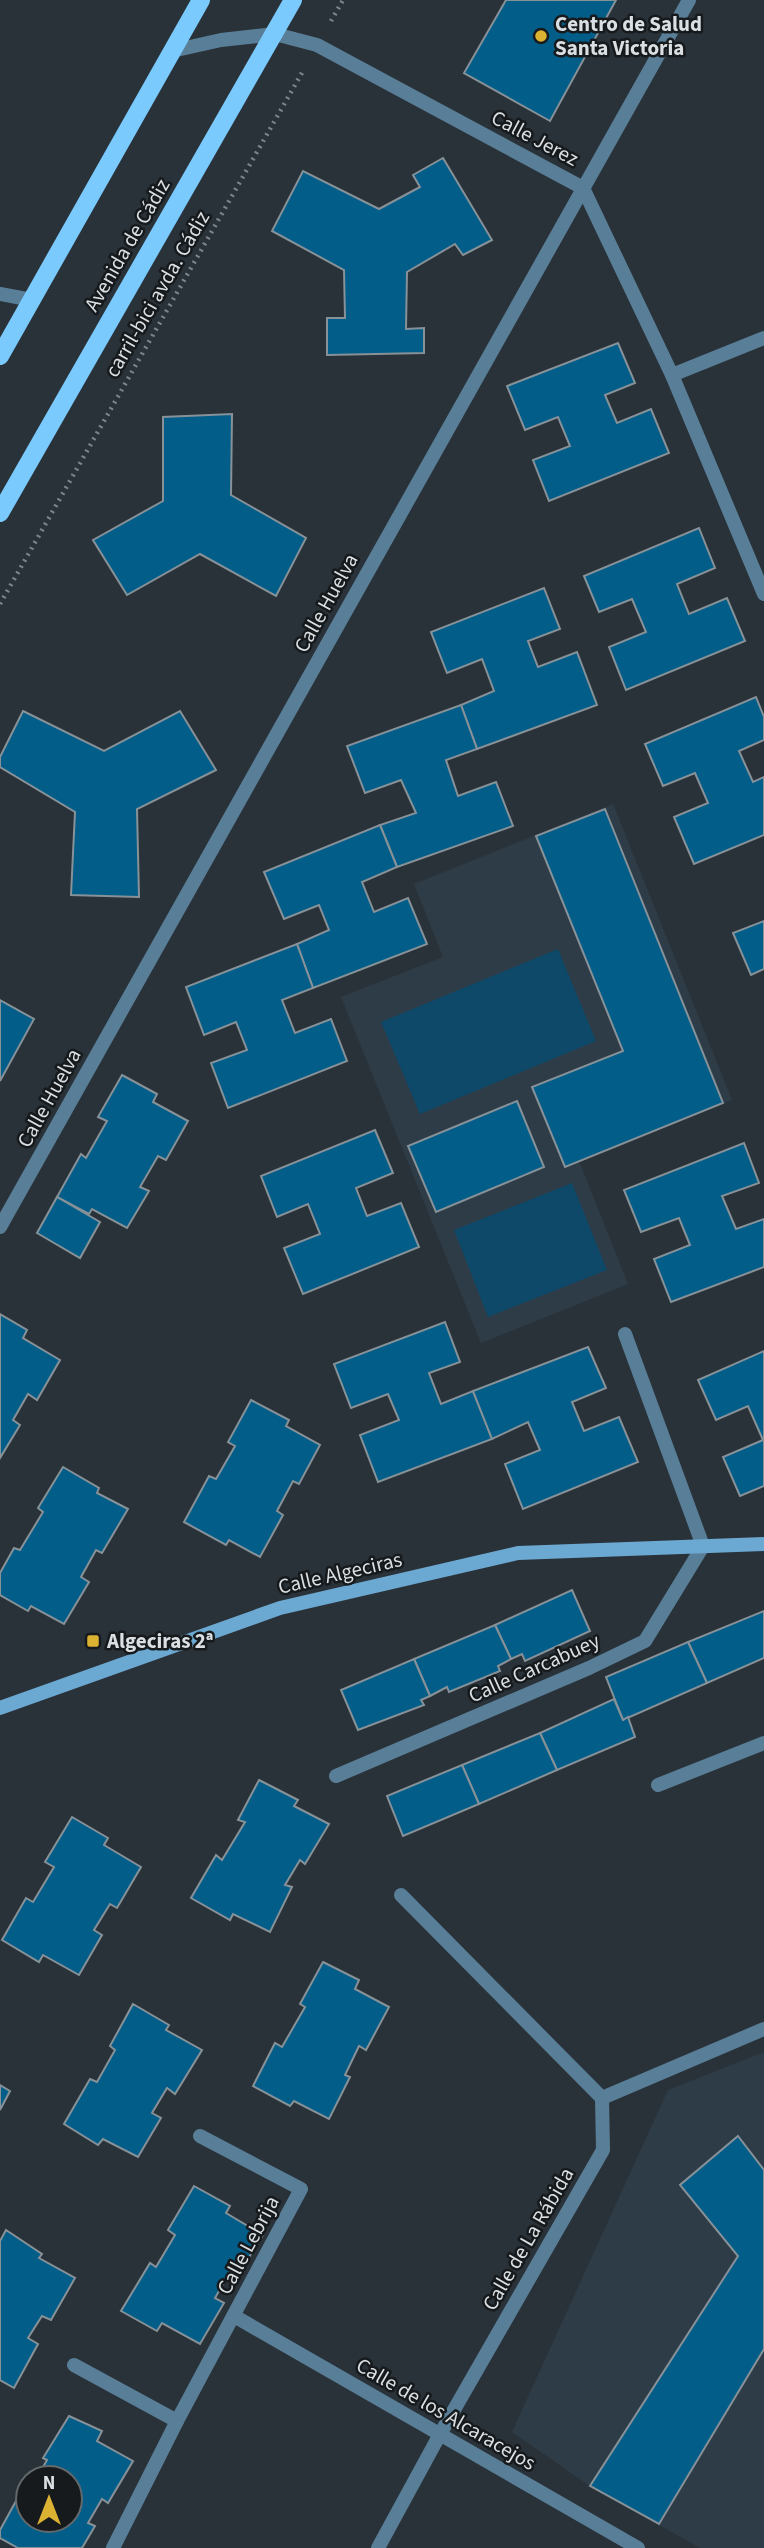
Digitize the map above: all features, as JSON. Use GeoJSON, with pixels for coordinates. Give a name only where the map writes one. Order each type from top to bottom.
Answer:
{"type":"FeatureCollection","features":[{"type":"Feature","properties":{"kind":"main road"},"geometry":{"type":"LineString","coordinates":[[0,356],[201,0]]}},
{"type":"Feature","properties":{"kind":"main road","name":"Avenida de Cádiz"},"geometry":{"type":"LineString","coordinates":[[0,513],[293,0]]}},
{"type":"Feature","properties":{"kind":"street","name":"Calle Huelva"},"geometry":{"type":"LineString","coordinates":[[0,1227],[689,0]]}},
{"type":"Feature","properties":{"kind":"street","name":"Calle Jerez"},"geometry":{"type":"LineString","coordinates":[[172,51],[221,40],[275,34],[317,46],[583,188],[672,375],[764,594]]}},
{"type":"Feature","properties":{"kind":"street"},"geometry":{"type":"LineString","coordinates":[[0,294],[32,300]]}},
{"type":"Feature","properties":{"kind":"street"},"geometry":{"type":"LineString","coordinates":[[672,375],[764,338]]}},
{"type":"Feature","properties":{"kind":"street"},"geometry":{"type":"LineString","coordinates":[[625,1334],[703,1546]]}},
{"type":"Feature","properties":{"kind":"street","name":"Calle Algeciras"},"geometry":{"type":"LineString","coordinates":[[0,1708],[280,1608],[518,1553],[764,1544]]}},
{"type":"Feature","properties":{"kind":"street","name":"Calle Carcabuey"},"geometry":{"type":"LineString","coordinates":[[336,1776],[589,1668],[645,1641],[703,1546]]}},
{"type":"Feature","properties":{"kind":"street"},"geometry":{"type":"LineString","coordinates":[[658,1785],[764,1743]]}},
{"type":"Feature","properties":{"kind":"street"},"geometry":{"type":"LineString","coordinates":[[401,1895],[602,2098],[764,2029]]}},
{"type":"Feature","properties":{"kind":"street","name":"Calle de La Rábida"},"geometry":{"type":"LineString","coordinates":[[378,2548],[439,2435],[603,2150],[602,2098]]}},
{"type":"Feature","properties":{"kind":"street","name":"Calle Lebrija"},"geometry":{"type":"LineString","coordinates":[[113,2548],[177,2421],[301,2189],[200,2136]]}},
{"type":"Feature","properties":{"kind":"street","name":"Calle de los Alcaracejos"},"geometry":{"type":"LineString","coordinates":[[234,2316],[630,2546]]}},
{"type":"Feature","properties":{"kind":"street"},"geometry":{"type":"LineString","coordinates":[[74,2365],[177,2421]]}},
{"type":"Feature","properties":{"kind":"path","name":"carril-bici avda. Cádiz"},"geometry":{"type":"LineString","coordinates":[[0,604],[343,0]]}},
{"type":"Feature","properties":{"kind":"shaded area"},"geometry":{"type":"Polygon","coordinates":[[[613,804],[732,1100],[579,1161],[628,1284],[481,1343],[341,997],[443,957],[414,884],[613,804]]]}},
{"type":"Feature","properties":{"kind":"shaded area"},"geometry":{"type":"Polygon","coordinates":[[[558,949],[596,1041],[420,1114],[381,1022],[558,949]]]}},
{"type":"Feature","properties":{"kind":"shaded area"},"geometry":{"type":"Polygon","coordinates":[[[572,1183],[607,1270],[488,1317],[454,1230],[572,1183]]]}},
{"type":"Feature","properties":{"kind":"shaded area"},"geometry":{"type":"Polygon","coordinates":[[[764,2052],[764,2548],[700,2548],[590,2486],[512,2432],[668,2090],[764,2052]]]}},
{"type":"Feature","properties":{"kind":"building","name":"Centro de Salud Santa Victoria"},"geometry":{"type":"Polygon","coordinates":[[[506,0],[616,0],[550,121],[464,73],[506,0]]]}},
{"type":"Feature","properties":{"kind":"building"},"geometry":{"type":"Polygon","coordinates":[[[443,158],[492,240],[463,255],[455,244],[407,272],[406,329],[424,328],[424,353],[327,355],[327,318],[345,318],[344,270],[272,231],[303,171],[379,209],[420,187],[413,175],[443,158]]]}},
{"type":"Feature","properties":{"kind":"building"},"geometry":{"type":"Polygon","coordinates":[[[618,343],[635,383],[605,395],[617,423],[651,409],[669,453],[549,501],[533,460],[570,446],[558,417],[525,430],[507,386],[618,343]]]}},
{"type":"Feature","properties":{"kind":"building"},"geometry":{"type":"Polygon","coordinates":[[[232,414],[231,495],[306,538],[276,596],[200,554],[127,595],[93,540],[163,501],[163,417],[232,414]]]}},
{"type":"Feature","properties":{"kind":"building"},"geometry":{"type":"Polygon","coordinates":[[[699,528],[715,568],[677,584],[689,614],[727,598],[745,641],[626,690],[609,647],[646,632],[632,599],[599,612],[584,576],[699,528]]]}},
{"type":"Feature","properties":{"kind":"building"},"geometry":{"type":"Polygon","coordinates":[[[544,588],[560,629],[528,641],[538,667],[577,652],[597,705],[477,749],[461,705],[494,691],[482,659],[447,673],[431,632],[544,588]]]}},
{"type":"Feature","properties":{"kind":"building"},"geometry":{"type":"Polygon","coordinates":[[[756,697],[764,717],[764,740],[739,751],[753,782],[764,777],[764,835],[694,864],[674,817],[708,803],[695,773],[663,786],[645,744],[756,697]]]}},
{"type":"Feature","properties":{"kind":"building"},"geometry":{"type":"Polygon","coordinates":[[[461,705],[477,749],[446,760],[458,796],[496,782],[513,826],[397,867],[380,825],[416,813],[401,780],[365,793],[347,746],[461,705]]]}},
{"type":"Feature","properties":{"kind":"building"},"geometry":{"type":"Polygon","coordinates":[[[23,711],[104,751],[180,711],[216,770],[137,809],[139,897],[71,895],[75,812],[0,767],[0,757],[23,711]]]}},
{"type":"Feature","properties":{"kind":"building"},"geometry":{"type":"Polygon","coordinates":[[[605,809],[723,1103],[565,1167],[532,1087],[623,1051],[536,836],[605,809]]]}},
{"type":"Feature","properties":{"kind":"building"},"geometry":{"type":"Polygon","coordinates":[[[380,825],[397,867],[362,882],[374,912],[408,898],[427,944],[313,988],[297,944],[329,930],[319,905],[284,919],[264,872],[380,825]]]}},
{"type":"Feature","properties":{"kind":"building"},"geometry":{"type":"Polygon","coordinates":[[[764,921],[764,969],[751,975],[733,933],[764,921]]]}},
{"type":"Feature","properties":{"kind":"building"},"geometry":{"type":"Polygon","coordinates":[[[297,944],[313,988],[282,1000],[295,1033],[331,1019],[347,1061],[228,1108],[211,1063],[247,1050],[236,1022],[204,1035],[186,987],[297,944]]]}},
{"type":"Feature","properties":{"kind":"building"},"geometry":{"type":"Polygon","coordinates":[[[0,1000],[34,1019],[0,1081],[0,1000]]]}},
{"type":"Feature","properties":{"kind":"building"},"geometry":{"type":"Polygon","coordinates":[[[122,1075],[157,1094],[153,1102],[188,1121],[166,1160],[158,1156],[140,1187],[149,1191],[127,1228],[92,1209],[89,1214],[57,1197],[81,1154],[86,1158],[107,1121],[98,1117],[122,1075]]]}},
{"type":"Feature","properties":{"kind":"building"},"geometry":{"type":"Polygon","coordinates":[[[517,1101],[544,1167],[436,1212],[408,1146],[517,1101]]]}},
{"type":"Feature","properties":{"kind":"building"},"geometry":{"type":"Polygon","coordinates":[[[375,1130],[393,1173],[356,1188],[367,1216],[401,1203],[419,1247],[303,1294],[284,1248],[320,1234],[308,1204],[277,1217],[261,1176],[375,1130]]]}},
{"type":"Feature","properties":{"kind":"building"},"geometry":{"type":"Polygon","coordinates":[[[744,1143],[759,1183],[722,1196],[736,1229],[764,1219],[764,1267],[671,1302],[654,1259],[690,1245],[679,1218],[641,1232],[624,1190],[744,1143]]]}},
{"type":"Feature","properties":{"kind":"building"},"geometry":{"type":"Polygon","coordinates":[[[57,1197],[100,1222],[80,1258],[37,1233],[57,1197]]]}},
{"type":"Feature","properties":{"kind":"building"},"geometry":{"type":"Polygon","coordinates":[[[0,1314],[27,1330],[23,1338],[60,1360],[37,1400],[28,1394],[13,1420],[20,1425],[0,1458],[0,1314]]]}},
{"type":"Feature","properties":{"kind":"building"},"geometry":{"type":"Polygon","coordinates":[[[445,1322],[460,1362],[429,1373],[441,1404],[473,1391],[492,1439],[378,1482],[360,1435],[399,1420],[388,1394],[351,1408],[334,1364],[445,1322]]]}},
{"type":"Feature","properties":{"kind":"building"},"geometry":{"type":"Polygon","coordinates":[[[588,1347],[606,1388],[572,1402],[584,1431],[619,1417],[638,1462],[523,1509],[505,1464],[540,1450],[528,1422],[492,1439],[473,1391],[588,1347]]]}},
{"type":"Feature","properties":{"kind":"building"},"geometry":{"type":"Polygon","coordinates":[[[764,1351],[764,1486],[740,1496],[723,1457],[763,1440],[748,1406],[716,1420],[698,1380],[764,1351]]]}},
{"type":"Feature","properties":{"kind":"building"},"geometry":{"type":"Polygon","coordinates":[[[251,1400],[289,1420],[286,1426],[320,1445],[299,1484],[293,1481],[277,1511],[283,1515],[260,1557],[229,1540],[226,1545],[184,1522],[209,1476],[216,1479],[235,1446],[228,1442],[251,1400]]]}},
{"type":"Feature","properties":{"kind":"building"},"geometry":{"type":"Polygon","coordinates":[[[63,1467],[99,1488],[97,1493],[128,1509],[102,1553],[96,1550],[81,1577],[89,1582],[64,1624],[31,1606],[28,1611],[0,1595],[0,1573],[14,1548],[20,1550],[43,1512],[38,1508],[63,1467]]]}},
{"type":"Feature","properties":{"kind":"building"},"geometry":{"type":"Polygon","coordinates":[[[572,1590],[590,1631],[525,1661],[522,1654],[511,1659],[495,1625],[572,1590]]]}},
{"type":"Feature","properties":{"kind":"building"},"geometry":{"type":"Polygon","coordinates":[[[764,1611],[764,1658],[707,1683],[688,1642],[764,1611]]]}},
{"type":"Feature","properties":{"kind":"building"},"geometry":{"type":"Polygon","coordinates":[[[495,1625],[511,1659],[498,1666],[500,1671],[449,1692],[447,1687],[430,1696],[414,1659],[495,1625]]]}},
{"type":"Feature","properties":{"kind":"building"},"geometry":{"type":"Polygon","coordinates":[[[688,1642],[707,1683],[623,1720],[606,1677],[688,1642]]]}},
{"type":"Feature","properties":{"kind":"building"},"geometry":{"type":"Polygon","coordinates":[[[414,1659],[430,1696],[421,1700],[424,1705],[358,1730],[341,1690],[414,1659]]]}},
{"type":"Feature","properties":{"kind":"building"},"geometry":{"type":"Polygon","coordinates":[[[614,1699],[623,1720],[628,1717],[635,1737],[557,1770],[540,1733],[614,1699]]]}},
{"type":"Feature","properties":{"kind":"building"},"geometry":{"type":"Polygon","coordinates":[[[540,1733],[557,1770],[479,1804],[462,1765],[540,1733]]]}},
{"type":"Feature","properties":{"kind":"building"},"geometry":{"type":"Polygon","coordinates":[[[462,1765],[479,1804],[403,1836],[387,1796],[462,1765]]]}},
{"type":"Feature","properties":{"kind":"building"},"geometry":{"type":"Polygon","coordinates":[[[259,1780],[298,1800],[294,1806],[329,1824],[305,1864],[300,1860],[285,1885],[292,1887],[270,1932],[233,1914],[230,1920],[191,1898],[216,1855],[222,1860],[245,1822],[238,1820],[259,1780]]]}},
{"type":"Feature","properties":{"kind":"building"},"geometry":{"type":"Polygon","coordinates":[[[72,1817],[108,1838],[104,1845],[141,1867],[117,1908],[110,1904],[94,1930],[102,1935],[79,1975],[43,1955],[39,1962],[2,1940],[26,1898],[33,1902],[54,1867],[45,1862],[72,1817]]]}},
{"type":"Feature","properties":{"kind":"building"},"geometry":{"type":"Polygon","coordinates":[[[323,1962],[359,1980],[355,1989],[389,2007],[366,2050],[359,2046],[345,2075],[350,2077],[329,2119],[294,2101],[290,2106],[253,2086],[275,2043],[282,2047],[305,2007],[300,2004],[323,1962]]]}},
{"type":"Feature","properties":{"kind":"building"},"geometry":{"type":"Polygon","coordinates":[[[133,2004],[169,2025],[166,2030],[202,2050],[175,2094],[167,2088],[152,2113],[161,2118],[138,2157],[103,2139],[98,2145],[64,2124],[90,2079],[97,2082],[115,2050],[110,2046],[133,2004]]]}},
{"type":"Feature","properties":{"kind":"building"},"geometry":{"type":"Polygon","coordinates":[[[0,2085],[10,2091],[0,2110],[0,2085]]]}},
{"type":"Feature","properties":{"kind":"building"},"geometry":{"type":"Polygon","coordinates":[[[738,2136],[764,2170],[764,2349],[659,2524],[590,2486],[738,2256],[680,2185],[738,2136]]]}},
{"type":"Feature","properties":{"kind":"building"},"geometry":{"type":"Polygon","coordinates":[[[194,2186],[230,2206],[226,2213],[263,2235],[236,2278],[230,2272],[215,2298],[224,2303],[200,2344],[162,2323],[157,2331],[121,2311],[150,2263],[156,2267],[175,2235],[168,2230],[194,2186]]]}},
{"type":"Feature","properties":{"kind":"building"},"geometry":{"type":"Polygon","coordinates":[[[6,2230],[42,2254],[39,2258],[75,2278],[51,2320],[42,2316],[28,2338],[38,2344],[14,2388],[0,2380],[0,2241],[6,2230]]]}},
{"type":"Feature","properties":{"kind":"building"},"geometry":{"type":"Polygon","coordinates":[[[69,2416],[102,2431],[97,2441],[133,2461],[108,2503],[102,2499],[88,2523],[95,2526],[82,2548],[18,2548],[0,2538],[0,2530],[14,2505],[14,2534],[84,2534],[84,2464],[45,2464],[47,2460],[43,2458],[69,2416]]]}},
{"type":"Feature","properties":{"kind":"place","name":"Centro de Salud Santa Victoria"},"geometry":{"type":"Point","coordinates":[541,36]}},
{"type":"Feature","properties":{"kind":"place","name":"Algeciras 2ª"},"geometry":{"type":"Point","coordinates":[93,1641]}}]}
